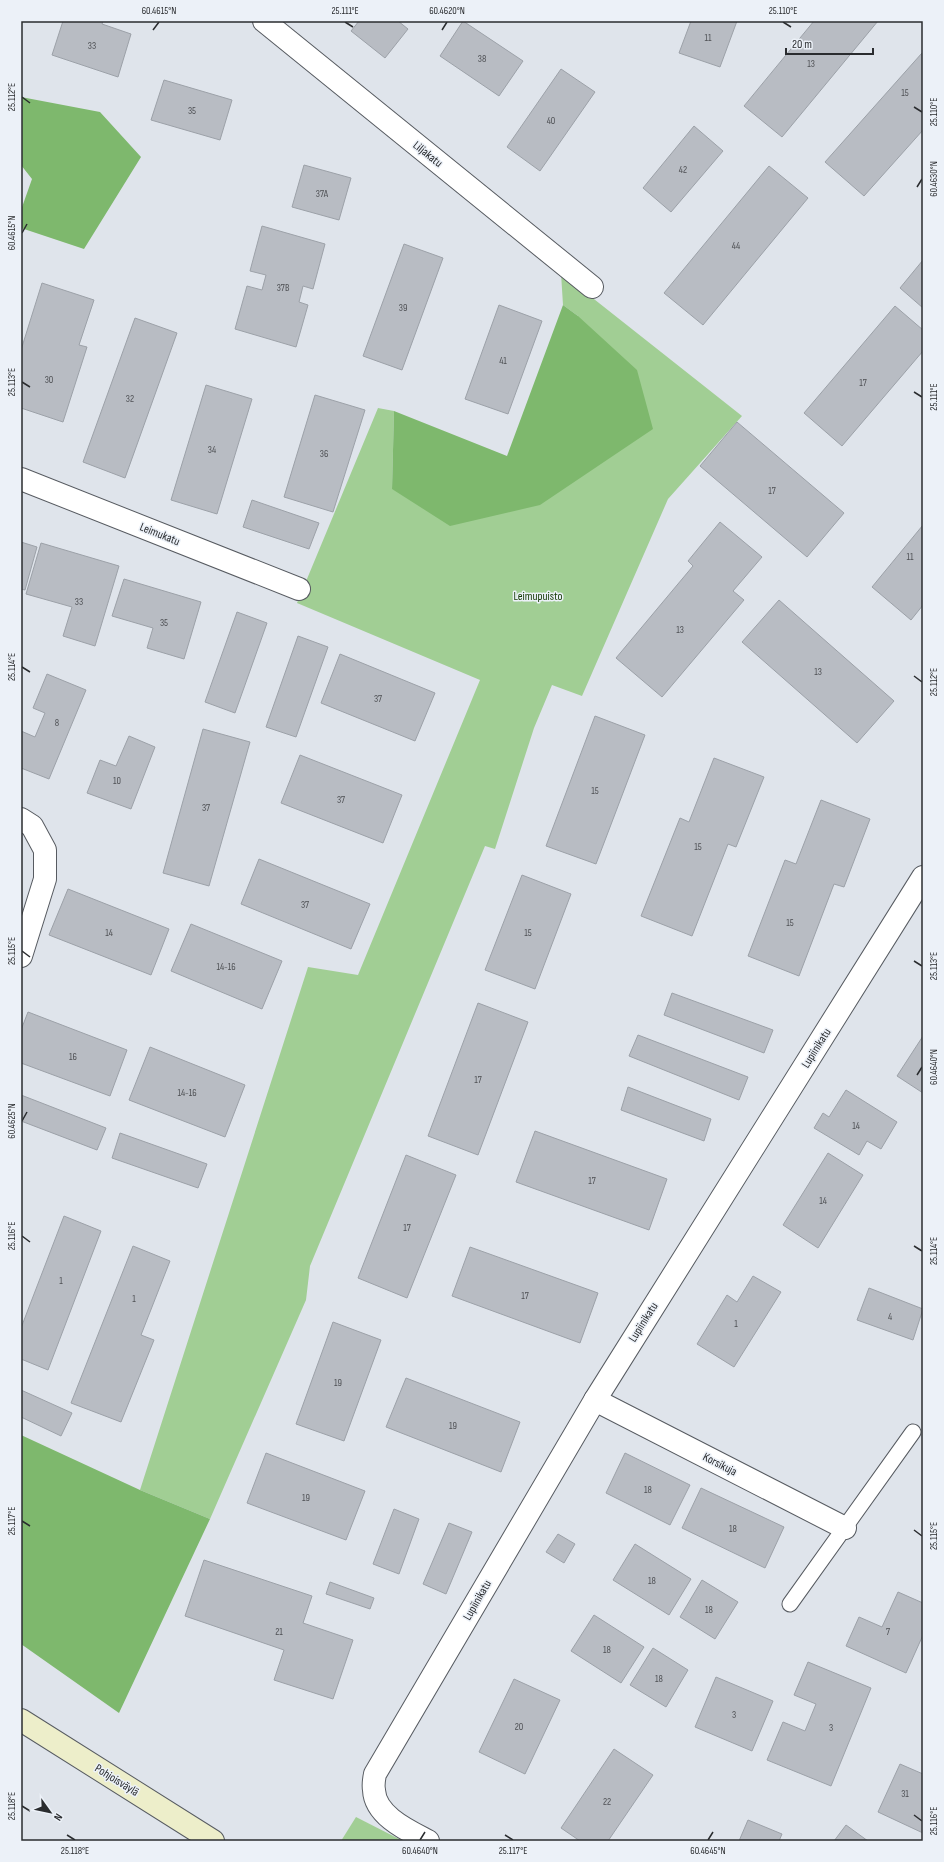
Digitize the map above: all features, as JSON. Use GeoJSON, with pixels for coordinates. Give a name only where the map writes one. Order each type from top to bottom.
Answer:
{"type":"FeatureCollection","features":[{"type":"Feature","properties":{"kind":"main road","name":"Pohjoisväylä"},"geometry":{"type":"LineString","coordinates":[[21,1720],[213,1841]]}},
{"type":"Feature","properties":{"kind":"street","name":"Liljakatu"},"geometry":{"type":"LineString","coordinates":[[264,21],[592,287]]}},
{"type":"Feature","properties":{"kind":"street","name":"Leimukatu"},"geometry":{"type":"LineString","coordinates":[[21,479],[299,589]]}},
{"type":"Feature","properties":{"kind":"street"},"geometry":{"type":"LineString","coordinates":[[21,819],[32,826],[45,850],[45,879],[21,956]]}},
{"type":"Feature","properties":{"kind":"street","name":"Lupiinikatu"},"geometry":{"type":"LineString","coordinates":[[428,1841],[402,1827],[381,1809],[373,1792],[375,1774],[595,1400],[923,877]]}},
{"type":"Feature","properties":{"kind":"street","name":"Korsikuja"},"geometry":{"type":"LineString","coordinates":[[595,1400],[845,1528]]}},
{"type":"Feature","properties":{"kind":"lane"},"geometry":{"type":"LineString","coordinates":[[790,1604],[913,1432]]}},
{"type":"Feature","properties":{"kind":"green space"},"geometry":{"type":"Polygon","coordinates":[[[21,97],[100,112],[141,157],[84,249],[21,228],[21,210],[32,179],[21,165],[21,97]]]}},
{"type":"Feature","properties":{"kind":"green space","name":"Leimupuisto"},"geometry":{"type":"Polygon","coordinates":[[[561,273],[742,416],[668,499],[582,696],[552,685],[534,728],[495,849],[485,846],[310,1266],[306,1300],[210,1519],[140,1490],[308,967],[358,975],[480,680],[297,603],[378,408],[394,411],[392,489],[540,505],[578,316],[563,305],[561,273]]]}},
{"type":"Feature","properties":{"kind":"green space"},"geometry":{"type":"Polygon","coordinates":[[[563,305],[578,316],[637,370],[653,429],[540,505],[450,526],[392,489],[394,411],[507,456],[563,305]]]}},
{"type":"Feature","properties":{"kind":"green space"},"geometry":{"type":"Polygon","coordinates":[[[21,1435],[140,1490],[210,1519],[119,1713],[21,1644],[21,1435]]]}},
{"type":"Feature","properties":{"kind":"green space"},"geometry":{"type":"Polygon","coordinates":[[[356,1817],[403,1841],[341,1841],[356,1817]]]}},
{"type":"Feature","properties":{"kind":"building"},"geometry":{"type":"Polygon","coordinates":[[[63,21],[103,21],[102,24],[131,34],[118,77],[52,55],[63,21]]]}},
{"type":"Feature","properties":{"kind":"building"},"geometry":{"type":"Polygon","coordinates":[[[359,21],[398,21],[408,29],[385,58],[351,31],[359,21]]]}},
{"type":"Feature","properties":{"kind":"building"},"geometry":{"type":"Polygon","coordinates":[[[463,21],[523,61],[499,96],[440,56],[463,21]]]}},
{"type":"Feature","properties":{"kind":"building"},"geometry":{"type":"Polygon","coordinates":[[[691,21],[737,21],[720,67],[679,53],[691,21]]]}},
{"type":"Feature","properties":{"kind":"building"},"geometry":{"type":"Polygon","coordinates":[[[814,21],[878,21],[782,137],[744,106],[814,21]]]}},
{"type":"Feature","properties":{"kind":"building"},"geometry":{"type":"Polygon","coordinates":[[[922,53],[923,130],[864,196],[825,162],[922,53]]]}},
{"type":"Feature","properties":{"kind":"building"},"geometry":{"type":"Polygon","coordinates":[[[561,69],[595,92],[540,171],[507,147],[561,69]]]}},
{"type":"Feature","properties":{"kind":"building"},"geometry":{"type":"Polygon","coordinates":[[[164,80],[232,100],[220,140],[151,120],[164,80]]]}},
{"type":"Feature","properties":{"kind":"building"},"geometry":{"type":"Polygon","coordinates":[[[694,126],[723,151],[671,212],[643,188],[694,126]]]}},
{"type":"Feature","properties":{"kind":"building"},"geometry":{"type":"Polygon","coordinates":[[[304,165],[351,178],[339,220],[292,207],[304,165]]]}},
{"type":"Feature","properties":{"kind":"building"},"geometry":{"type":"Polygon","coordinates":[[[769,166],[808,198],[703,325],[664,293],[769,166]]]}},
{"type":"Feature","properties":{"kind":"building"},"geometry":{"type":"Polygon","coordinates":[[[262,226],[325,244],[313,289],[303,286],[299,302],[308,305],[296,347],[235,329],[247,286],[262,290],[266,275],[250,271],[262,226]]]}},
{"type":"Feature","properties":{"kind":"building"},"geometry":{"type":"Polygon","coordinates":[[[404,244],[443,258],[402,370],[363,356],[404,244]]]}},
{"type":"Feature","properties":{"kind":"building"},"geometry":{"type":"Polygon","coordinates":[[[923,260],[923,308],[900,288],[923,260]]]}},
{"type":"Feature","properties":{"kind":"building"},"geometry":{"type":"Polygon","coordinates":[[[42,283],[94,300],[79,345],[87,347],[63,422],[21,408],[21,350],[42,283]]]}},
{"type":"Feature","properties":{"kind":"building"},"geometry":{"type":"Polygon","coordinates":[[[499,305],[542,321],[508,414],[465,399],[499,305]]]}},
{"type":"Feature","properties":{"kind":"building"},"geometry":{"type":"Polygon","coordinates":[[[895,306],[923,330],[923,351],[842,446],[804,413],[895,306]]]}},
{"type":"Feature","properties":{"kind":"building"},"geometry":{"type":"Polygon","coordinates":[[[135,318],[177,333],[125,478],[83,462],[135,318]]]}},
{"type":"Feature","properties":{"kind":"building"},"geometry":{"type":"Polygon","coordinates":[[[206,385],[252,399],[217,514],[171,500],[206,385]]]}},
{"type":"Feature","properties":{"kind":"building"},"geometry":{"type":"Polygon","coordinates":[[[315,395],[365,410],[333,512],[284,497],[315,395]]]}},
{"type":"Feature","properties":{"kind":"building"},"geometry":{"type":"Polygon","coordinates":[[[737,422],[844,513],[807,557],[700,466],[737,422]]]}},
{"type":"Feature","properties":{"kind":"building"},"geometry":{"type":"Polygon","coordinates":[[[252,500],[319,523],[309,549],[243,527],[252,500]]]}},
{"type":"Feature","properties":{"kind":"building"},"geometry":{"type":"Polygon","coordinates":[[[720,522],[762,557],[733,591],[744,600],[662,697],[616,658],[693,566],[688,561],[720,522]]]}},
{"type":"Feature","properties":{"kind":"building"},"geometry":{"type":"Polygon","coordinates":[[[923,525],[923,605],[911,620],[872,587],[923,525]]]}},
{"type":"Feature","properties":{"kind":"building"},"geometry":{"type":"Polygon","coordinates":[[[21,542],[37,547],[25,590],[21,589],[21,542]]]}},
{"type":"Feature","properties":{"kind":"building"},"geometry":{"type":"Polygon","coordinates":[[[41,543],[119,566],[95,646],[63,636],[72,607],[26,594],[41,543]]]}},
{"type":"Feature","properties":{"kind":"building"},"geometry":{"type":"Polygon","coordinates":[[[124,579],[201,602],[184,659],[147,648],[153,628],[112,616],[124,579]]]}},
{"type":"Feature","properties":{"kind":"building"},"geometry":{"type":"Polygon","coordinates":[[[779,600],[894,701],[857,743],[742,642],[779,600]]]}},
{"type":"Feature","properties":{"kind":"building"},"geometry":{"type":"Polygon","coordinates":[[[237,612],[267,623],[235,713],[205,702],[237,612]]]}},
{"type":"Feature","properties":{"kind":"building"},"geometry":{"type":"Polygon","coordinates":[[[298,636],[328,647],[296,737],[266,727],[298,636]]]}},
{"type":"Feature","properties":{"kind":"building"},"geometry":{"type":"Polygon","coordinates":[[[340,654],[435,693],[415,741],[321,703],[340,654]]]}},
{"type":"Feature","properties":{"kind":"building"},"geometry":{"type":"Polygon","coordinates":[[[47,674],[86,690],[49,779],[21,768],[21,731],[35,737],[45,713],[33,708],[47,674]]]}},
{"type":"Feature","properties":{"kind":"building"},"geometry":{"type":"Polygon","coordinates":[[[595,716],[645,735],[596,864],[546,846],[595,716]]]}},
{"type":"Feature","properties":{"kind":"building"},"geometry":{"type":"Polygon","coordinates":[[[203,729],[250,742],[209,886],[163,873],[203,729]]]}},
{"type":"Feature","properties":{"kind":"building"},"geometry":{"type":"Polygon","coordinates":[[[129,736],[155,747],[131,809],[87,793],[100,760],[116,766],[129,736]]]}},
{"type":"Feature","properties":{"kind":"building"},"geometry":{"type":"Polygon","coordinates":[[[300,755],[402,795],[383,843],[281,803],[300,755]]]}},
{"type":"Feature","properties":{"kind":"building"},"geometry":{"type":"Polygon","coordinates":[[[714,758],[764,777],[736,847],[728,844],[692,936],[641,916],[680,818],[689,822],[714,758]]]}},
{"type":"Feature","properties":{"kind":"building"},"geometry":{"type":"Polygon","coordinates":[[[821,800],[870,819],[844,887],[834,884],[799,976],[748,956],[785,860],[796,864],[821,800]]]}},
{"type":"Feature","properties":{"kind":"building"},"geometry":{"type":"Polygon","coordinates":[[[259,859],[370,904],[351,949],[241,904],[259,859]]]}},
{"type":"Feature","properties":{"kind":"building"},"geometry":{"type":"Polygon","coordinates":[[[522,875],[571,894],[535,989],[485,970],[522,875]]]}},
{"type":"Feature","properties":{"kind":"building"},"geometry":{"type":"Polygon","coordinates":[[[68,889],[169,929],[151,975],[49,935],[68,889]]]}},
{"type":"Feature","properties":{"kind":"building"},"geometry":{"type":"Polygon","coordinates":[[[191,924],[282,961],[262,1009],[171,971],[191,924]]]}},
{"type":"Feature","properties":{"kind":"building"},"geometry":{"type":"Polygon","coordinates":[[[672,993],[773,1030],[764,1053],[664,1015],[672,993]]]}},
{"type":"Feature","properties":{"kind":"building"},"geometry":{"type":"Polygon","coordinates":[[[478,1003],[528,1022],[478,1155],[428,1136],[478,1003]]]}},
{"type":"Feature","properties":{"kind":"building"},"geometry":{"type":"Polygon","coordinates":[[[28,1012],[127,1050],[110,1096],[21,1063],[21,1030],[28,1012]]]}},
{"type":"Feature","properties":{"kind":"building"},"geometry":{"type":"Polygon","coordinates":[[[638,1035],[748,1077],[739,1100],[629,1056],[638,1035]]]}},
{"type":"Feature","properties":{"kind":"building"},"geometry":{"type":"Polygon","coordinates":[[[923,1036],[923,1093],[897,1076],[923,1036]]]}},
{"type":"Feature","properties":{"kind":"building"},"geometry":{"type":"Polygon","coordinates":[[[150,1047],[245,1085],[225,1137],[129,1100],[150,1047]]]}},
{"type":"Feature","properties":{"kind":"building"},"geometry":{"type":"Polygon","coordinates":[[[628,1087],[711,1119],[704,1141],[621,1110],[628,1087]]]}},
{"type":"Feature","properties":{"kind":"building"},"geometry":{"type":"Polygon","coordinates":[[[846,1090],[897,1122],[881,1149],[867,1141],[859,1155],[814,1128],[823,1113],[829,1117],[846,1090]]]}},
{"type":"Feature","properties":{"kind":"building"},"geometry":{"type":"Polygon","coordinates":[[[21,1095],[106,1128],[97,1150],[21,1121],[21,1095]]]}},
{"type":"Feature","properties":{"kind":"building"},"geometry":{"type":"Polygon","coordinates":[[[535,1131],[667,1179],[649,1230],[516,1182],[535,1131]]]}},
{"type":"Feature","properties":{"kind":"building"},"geometry":{"type":"Polygon","coordinates":[[[120,1133],[207,1164],[198,1188],[112,1158],[120,1133]]]}},
{"type":"Feature","properties":{"kind":"building"},"geometry":{"type":"Polygon","coordinates":[[[828,1153],[863,1175],[818,1248],[783,1225],[828,1153]]]}},
{"type":"Feature","properties":{"kind":"building"},"geometry":{"type":"Polygon","coordinates":[[[406,1155],[456,1175],[407,1298],[358,1278],[406,1155]]]}},
{"type":"Feature","properties":{"kind":"building"},"geometry":{"type":"Polygon","coordinates":[[[64,1216],[101,1231],[48,1370],[21,1359],[21,1328],[64,1216]]]}},
{"type":"Feature","properties":{"kind":"building"},"geometry":{"type":"Polygon","coordinates":[[[133,1246],[170,1261],[141,1335],[154,1340],[121,1422],[71,1403],[133,1246]]]}},
{"type":"Feature","properties":{"kind":"building"},"geometry":{"type":"Polygon","coordinates":[[[470,1247],[598,1293],[580,1343],[452,1296],[470,1247]]]}},
{"type":"Feature","properties":{"kind":"building"},"geometry":{"type":"Polygon","coordinates":[[[753,1276],[781,1292],[734,1367],[697,1344],[727,1295],[737,1302],[753,1276]]]}},
{"type":"Feature","properties":{"kind":"building"},"geometry":{"type":"Polygon","coordinates":[[[869,1288],[923,1309],[913,1340],[857,1320],[869,1288]]]}},
{"type":"Feature","properties":{"kind":"building"},"geometry":{"type":"Polygon","coordinates":[[[333,1322],[381,1340],[344,1441],[296,1424],[333,1322]]]}},
{"type":"Feature","properties":{"kind":"building"},"geometry":{"type":"Polygon","coordinates":[[[406,1378],[520,1422],[501,1472],[386,1427],[406,1378]]]}},
{"type":"Feature","properties":{"kind":"building"},"geometry":{"type":"Polygon","coordinates":[[[21,1390],[72,1413],[61,1436],[21,1417],[21,1390]]]}},
{"type":"Feature","properties":{"kind":"building"},"geometry":{"type":"Polygon","coordinates":[[[266,1453],[365,1491],[346,1540],[247,1503],[266,1453]]]}},
{"type":"Feature","properties":{"kind":"building"},"geometry":{"type":"Polygon","coordinates":[[[625,1453],[690,1485],[670,1525],[606,1493],[625,1453]]]}},
{"type":"Feature","properties":{"kind":"building"},"geometry":{"type":"Polygon","coordinates":[[[701,1488],[784,1527],[765,1568],[682,1528],[701,1488]]]}},
{"type":"Feature","properties":{"kind":"building"},"geometry":{"type":"Polygon","coordinates":[[[394,1509],[419,1519],[399,1574],[373,1564],[394,1509]]]}},
{"type":"Feature","properties":{"kind":"building"},"geometry":{"type":"Polygon","coordinates":[[[449,1523],[472,1532],[446,1594],[423,1584],[449,1523]]]}},
{"type":"Feature","properties":{"kind":"building"},"geometry":{"type":"Polygon","coordinates":[[[558,1534],[575,1544],[564,1563],[546,1552],[558,1534]]]}},
{"type":"Feature","properties":{"kind":"building"},"geometry":{"type":"Polygon","coordinates":[[[635,1544],[691,1579],[669,1615],[613,1580],[635,1544]]]}},
{"type":"Feature","properties":{"kind":"building"},"geometry":{"type":"Polygon","coordinates":[[[204,1560],[312,1596],[303,1623],[353,1640],[333,1699],[274,1680],[284,1650],[185,1616],[204,1560]]]}},
{"type":"Feature","properties":{"kind":"building"},"geometry":{"type":"Polygon","coordinates":[[[702,1580],[738,1602],[715,1639],[680,1617],[702,1580]]]}},
{"type":"Feature","properties":{"kind":"building"},"geometry":{"type":"Polygon","coordinates":[[[330,1582],[374,1598],[370,1609],[326,1594],[330,1582]]]}},
{"type":"Feature","properties":{"kind":"building"},"geometry":{"type":"Polygon","coordinates":[[[898,1592],[923,1603],[923,1635],[906,1673],[846,1646],[859,1617],[882,1627],[898,1592]]]}},
{"type":"Feature","properties":{"kind":"building"},"geometry":{"type":"Polygon","coordinates":[[[594,1615],[644,1647],[621,1683],[571,1651],[594,1615]]]}},
{"type":"Feature","properties":{"kind":"building"},"geometry":{"type":"Polygon","coordinates":[[[653,1648],[688,1670],[666,1707],[630,1685],[653,1648]]]}},
{"type":"Feature","properties":{"kind":"building"},"geometry":{"type":"Polygon","coordinates":[[[808,1662],[871,1688],[831,1786],[767,1760],[783,1722],[805,1731],[816,1704],[794,1695],[808,1662]]]}},
{"type":"Feature","properties":{"kind":"building"},"geometry":{"type":"Polygon","coordinates":[[[716,1677],[773,1701],[752,1751],[695,1727],[716,1677]]]}},
{"type":"Feature","properties":{"kind":"building"},"geometry":{"type":"Polygon","coordinates":[[[514,1679],[560,1700],[525,1774],[479,1752],[514,1679]]]}},
{"type":"Feature","properties":{"kind":"building"},"geometry":{"type":"Polygon","coordinates":[[[614,1749],[653,1775],[608,1841],[580,1841],[561,1828],[614,1749]]]}},
{"type":"Feature","properties":{"kind":"building"},"geometry":{"type":"Polygon","coordinates":[[[900,1764],[923,1774],[923,1833],[878,1812],[900,1764]]]}},
{"type":"Feature","properties":{"kind":"building"},"geometry":{"type":"Polygon","coordinates":[[[748,1820],[782,1834],[779,1841],[739,1841],[748,1820]]]}},
{"type":"Feature","properties":{"kind":"building"},"geometry":{"type":"Polygon","coordinates":[[[846,1825],[868,1841],[834,1841],[846,1825]]]}}]}
